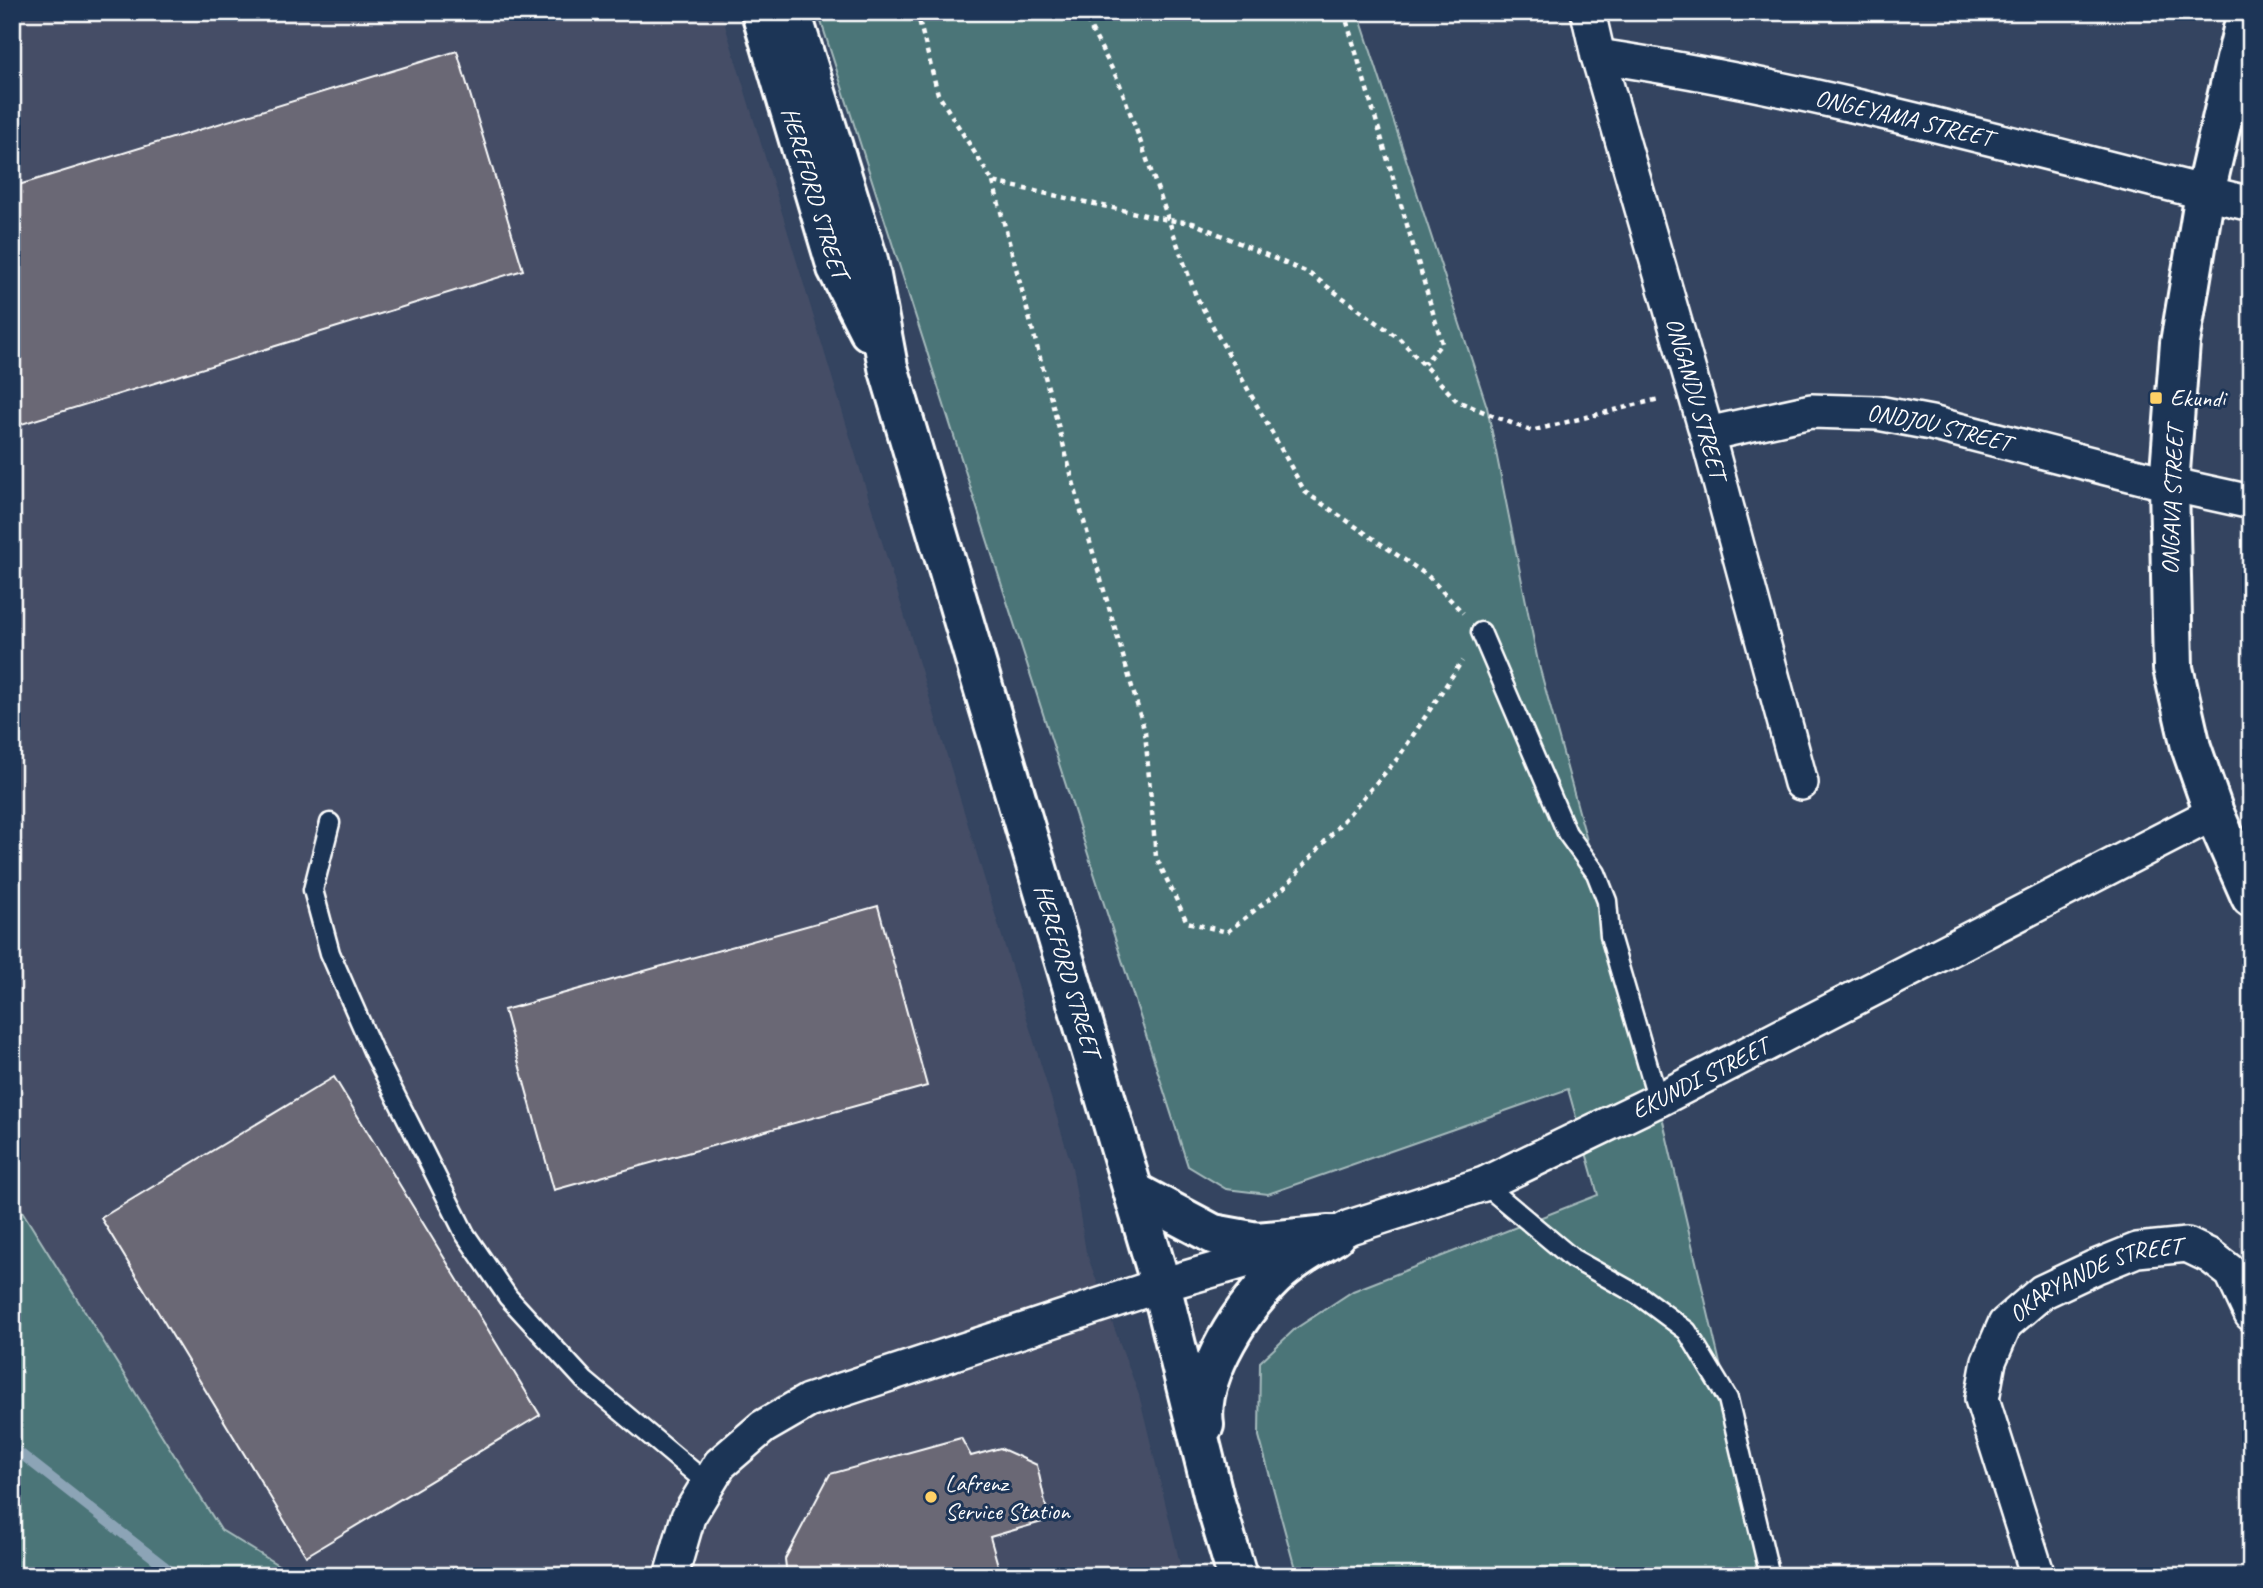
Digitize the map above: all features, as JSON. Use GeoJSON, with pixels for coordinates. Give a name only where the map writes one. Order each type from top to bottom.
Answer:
{"type":"FeatureCollection","features":[{"type":"Feature","properties":{"kind":"main road","name":"HEREFORD STREET"},"geometry":{"type":"LineString","coordinates":[[761,12],[837,268],[888,367]]}},
{"type":"Feature","properties":{"kind":"main road","name":"HEREFORD STREET"},"geometry":{"type":"LineString","coordinates":[[791,12],[868,260],[888,367],[1161,1285],[1215,1502],[1237,1576]]}},
{"type":"Feature","properties":{"kind":"main road","name":"ONGAVA STREET"},"geometry":{"type":"LineString","coordinates":[[2246,12],[2205,193],[2180,343],[2169,484],[2173,668],[2191,747],[2214,813],[2251,897]]}},
{"type":"Feature","properties":{"kind":"main road"},"geometry":{"type":"LineString","coordinates":[[1134,1192],[1213,1234],[1257,1242],[1335,1234]]}},
{"type":"Feature","properties":{"kind":"main road"},"geometry":{"type":"LineString","coordinates":[[1215,1502],[1202,1411],[1213,1366],[1236,1322],[1280,1271],[1335,1234]]}},
{"type":"Feature","properties":{"kind":"street","name":"ONGANDU STREET"},"geometry":{"type":"LineString","coordinates":[[1588,12],[1598,56],[1707,434],[1801,783]]}},
{"type":"Feature","properties":{"kind":"street","name":"ONGEYAMA STREET"},"geometry":{"type":"LineString","coordinates":[[1598,56],[1693,70],[1950,128],[2251,204]]}},
{"type":"Feature","properties":{"kind":"street","name":"ONDJOU STREET"},"geometry":{"type":"LineString","coordinates":[[1707,434],[1811,411],[1878,413],[1931,423],[2169,484],[2251,502]]}},
{"type":"Feature","properties":{"kind":"street","name":"EKUNDI STREET"},"geometry":{"type":"LineString","coordinates":[[671,1576],[688,1517],[720,1464],[763,1427],[808,1401],[1161,1285],[1335,1234],[1484,1184],[1658,1100],[2214,813]]}},
{"type":"Feature","properties":{"kind":"street","name":"OKARYANDE STREET"},"geometry":{"type":"LineString","coordinates":[[2038,1576],[1982,1399],[1989,1361],[2006,1324],[2042,1292],[2095,1267],[2137,1250],[2188,1245],[2210,1256],[2232,1273],[2251,1314]]}},
{"type":"Feature","properties":{"kind":"lane"},"geometry":{"type":"LineString","coordinates":[[1481,632],[1567,833],[1596,873],[1607,901],[1610,936],[1658,1100]]}},
{"type":"Feature","properties":{"kind":"lane"},"geometry":{"type":"LineString","coordinates":[[330,822],[313,890],[330,953],[373,1051],[465,1234],[508,1297],[585,1381],[708,1484]]}},
{"type":"Feature","properties":{"kind":"lane"},"geometry":{"type":"LineString","coordinates":[[1484,1184],[1572,1258],[1640,1296],[1687,1331],[1728,1399],[1770,1576]]}},
{"type":"Feature","properties":{"kind":"path"},"geometry":{"type":"LineString","coordinates":[[917,12],[938,94],[993,182],[1077,498],[1145,732],[1156,857],[1187,922],[1227,932],[1286,886],[1398,758],[1481,632],[1428,576],[1305,492],[1196,296],[1119,82],[1082,12]]}},
{"type":"Feature","properties":{"kind":"path"},"geometry":{"type":"LineString","coordinates":[[1344,12],[1442,344],[1424,364]]}},
{"type":"Feature","properties":{"kind":"path"},"geometry":{"type":"LineString","coordinates":[[993,182],[1193,223],[1310,274],[1400,339],[1457,401],[1531,431],[1694,391]]}},
{"type":"Feature","properties":{"kind":"shaded area"},"geometry":{"type":"Polygon","coordinates":[[[12,12],[721,12],[1072,1167],[1086,1252],[1139,1395],[1183,1576],[296,1576],[221,1530],[12,1195],[12,12]]]}},
{"type":"Feature","properties":{"kind":"green space"},"geometry":{"type":"Polygon","coordinates":[[[818,12],[1358,12],[1487,407],[1538,662],[1658,1100],[1770,1576],[1297,1576],[1259,1436],[1260,1362],[1295,1329],[1353,1291],[1598,1195],[1568,1089],[1268,1194],[1226,1189],[1188,1166],[818,12]]]}},
{"type":"Feature","properties":{"kind":"green space"},"geometry":{"type":"Polygon","coordinates":[[[12,1195],[221,1530],[296,1576],[12,1576],[12,1195]]]}},
{"type":"Feature","properties":{"kind":"building"},"geometry":{"type":"Polygon","coordinates":[[[457,51],[523,270],[12,427],[12,187],[457,51]]]}},
{"type":"Feature","properties":{"kind":"building"},"geometry":{"type":"Polygon","coordinates":[[[878,906],[927,1086],[554,1190],[504,1010],[878,906]]]}},
{"type":"Feature","properties":{"kind":"building"},"geometry":{"type":"Polygon","coordinates":[[[334,1077],[540,1415],[306,1556],[101,1218],[334,1077]]]}},
{"type":"Feature","properties":{"kind":"building","name":"Lafrenz Service Station"},"geometry":{"type":"Polygon","coordinates":[[[961,1438],[971,1456],[1000,1448],[1037,1465],[1049,1520],[990,1537],[1001,1576],[858,1576],[857,1570],[828,1576],[787,1576],[785,1559],[830,1474],[961,1438]]]}},
{"type":"Feature","properties":{"kind":"waterway"},"geometry":{"type":"LineString","coordinates":[[12,1447],[177,1576]]}},
{"type":"Feature","properties":{"kind":"place","name":"Ekundi"},"geometry":{"type":"Point","coordinates":[2156,398]}},
{"type":"Feature","properties":{"kind":"place","name":"Lafrenz Service Station"},"geometry":{"type":"Point","coordinates":[931,1497]}}]}
